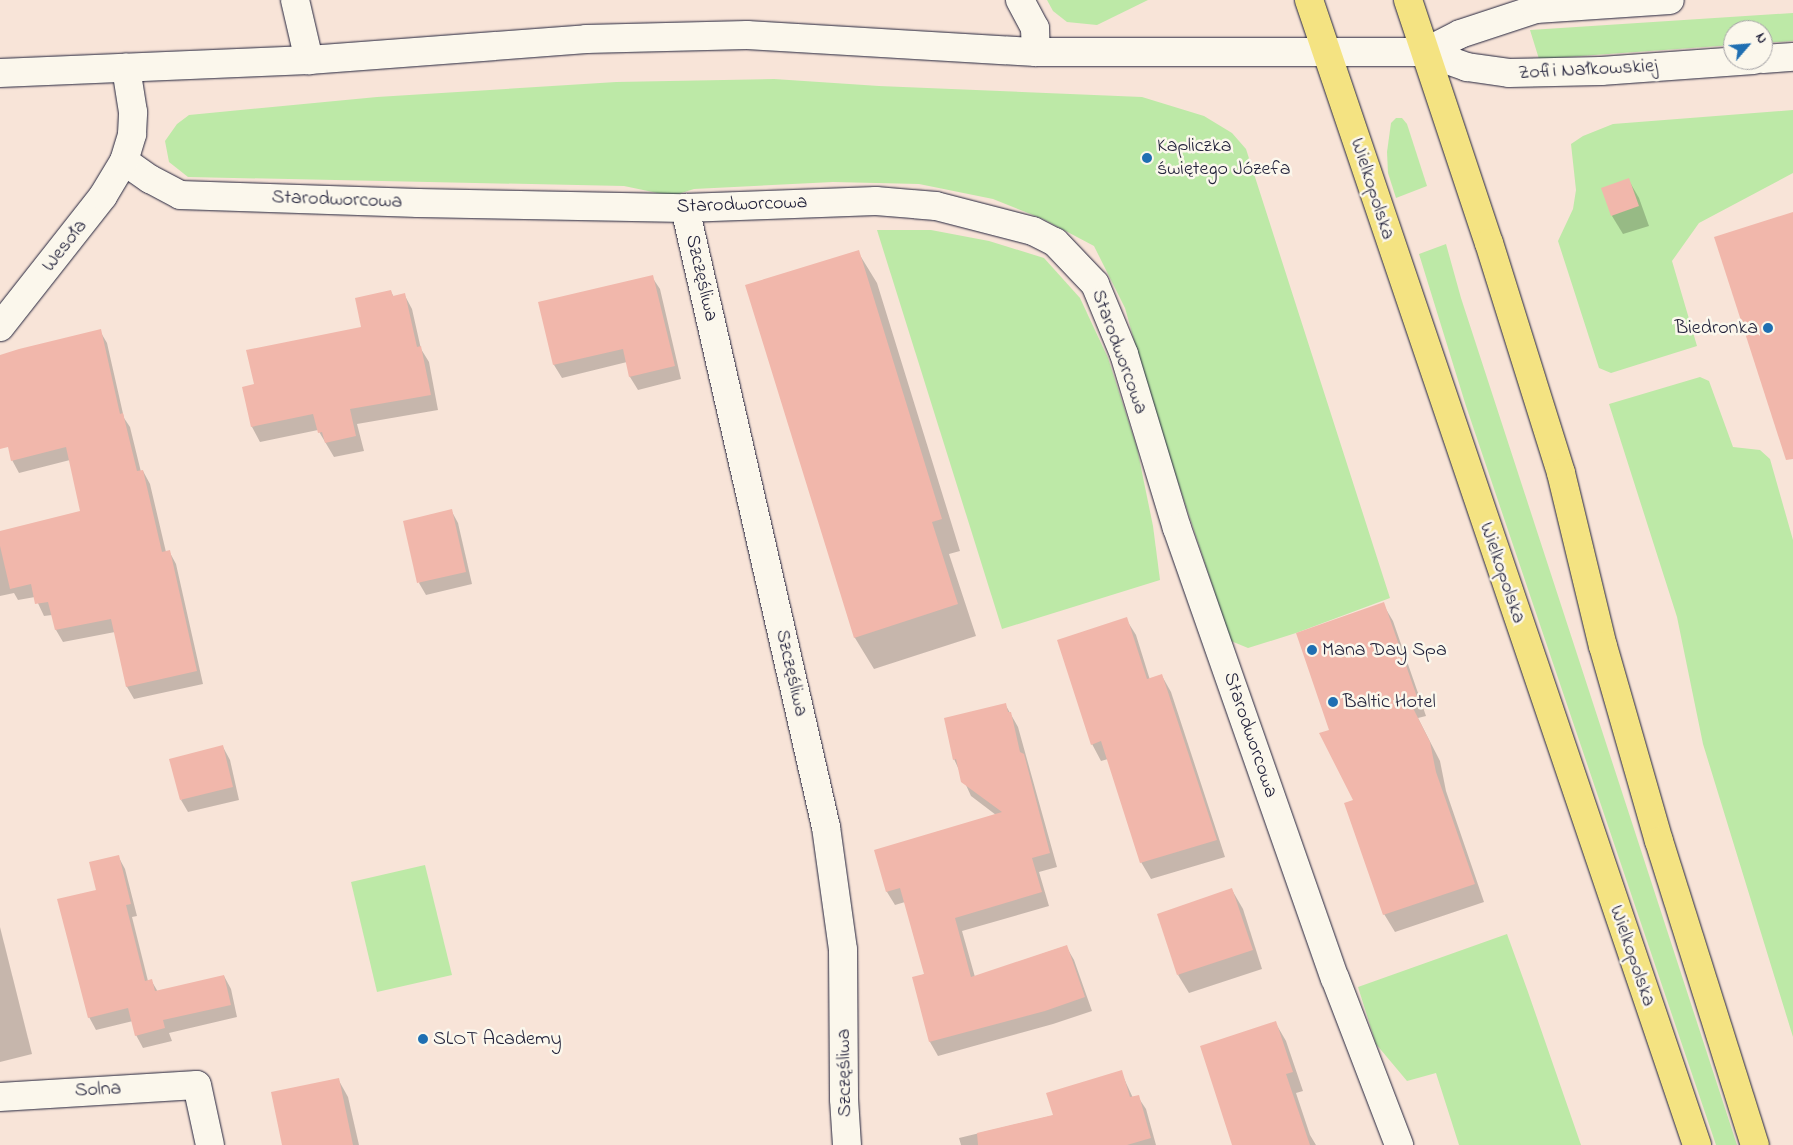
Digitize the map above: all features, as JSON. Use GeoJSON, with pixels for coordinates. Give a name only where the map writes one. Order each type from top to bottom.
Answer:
{"type":"FeatureCollection","features":[{"type":"Feature","properties":{"kind":"main road","name":"Wielkopolska"},"geometry":{"type":"LineString","coordinates":[[1309,0],[1697,1145]]}},
{"type":"Feature","properties":{"kind":"main road"},"geometry":{"type":"LineString","coordinates":[[1408,0],[1489,243],[1561,474],[1603,646],[1658,841],[1755,1145]]}},
{"type":"Feature","properties":{"kind":"street"},"geometry":{"type":"LineString","coordinates":[[295,0],[309,60]]}},
{"type":"Feature","properties":{"kind":"street"},"geometry":{"type":"LineString","coordinates":[[1020,0],[1035,28],[1036,52]]}},
{"type":"Feature","properties":{"kind":"street","name":"Zofii Nałkowskiej"},"geometry":{"type":"LineString","coordinates":[[1425,52],[1460,34],[1536,8],[1670,0]]}},
{"type":"Feature","properties":{"kind":"street"},"geometry":{"type":"LineString","coordinates":[[0,73],[309,60],[586,39],[747,35],[1036,52],[1327,52]]}},
{"type":"Feature","properties":{"kind":"street","name":"Zofii Nałkowskiej"},"geometry":{"type":"LineString","coordinates":[[1327,52],[1425,52],[1467,67],[1509,73],[1601,71],[1723,62]]}},
{"type":"Feature","properties":{"kind":"street"},"geometry":{"type":"LineString","coordinates":[[1773,58],[1793,57]]}},
{"type":"Feature","properties":{"kind":"street"},"geometry":{"type":"LineString","coordinates":[[124,160],[132,134],[133,112],[126,68]]}},
{"type":"Feature","properties":{"kind":"street","name":"Starodworcowa"},"geometry":{"type":"LineString","coordinates":[[124,160],[150,179],[180,195],[408,203],[685,208],[876,201],[936,206],[1033,231],[1055,242],[1096,284],[1124,354],[1177,528],[1328,960],[1399,1145]]}},
{"type":"Feature","properties":{"kind":"street","name":"Wesoła"},"geometry":{"type":"LineString","coordinates":[[0,327],[103,196],[124,160]]}},
{"type":"Feature","properties":{"kind":"street","name":"Szczęśliwa"},"geometry":{"type":"LineString","coordinates":[[685,208],[826,827],[842,950],[844,1099],[847,1145]]}},
{"type":"Feature","properties":{"kind":"street","name":"Solna"},"geometry":{"type":"LineString","coordinates":[[0,1097],[197,1085],[210,1145]]}},
{"type":"Feature","properties":{"kind":"green space"},"geometry":{"type":"Polygon","coordinates":[[[1047,0],[1148,0],[1097,25],[1067,22],[1053,11],[1047,0]]]}},
{"type":"Feature","properties":{"kind":"green space"},"geometry":{"type":"Polygon","coordinates":[[[1793,13],[1793,41],[1773,42],[1773,20],[1723,20],[1723,46],[1539,59],[1530,30],[1793,13]]]}},
{"type":"Feature","properties":{"kind":"green space"},"geometry":{"type":"Polygon","coordinates":[[[774,79],[879,86],[1142,97],[1204,116],[1232,133],[1246,149],[1390,598],[1296,633],[1248,648],[1231,641],[1152,404],[1125,308],[1094,246],[1043,219],[993,199],[919,184],[833,182],[694,189],[672,196],[624,186],[188,177],[169,162],[165,141],[177,124],[189,115],[377,97],[616,82],[774,79]]]}},
{"type":"Feature","properties":{"kind":"green space"},"geometry":{"type":"Polygon","coordinates":[[[1793,110],[1793,173],[1699,223],[1672,261],[1697,346],[1611,373],[1599,368],[1558,241],[1573,209],[1576,190],[1571,144],[1583,136],[1613,124],[1793,110]]]}},
{"type":"Feature","properties":{"kind":"green space"},"geometry":{"type":"Polygon","coordinates":[[[1396,118],[1402,118],[1407,124],[1427,186],[1396,198],[1388,173],[1387,152],[1391,123],[1396,118]]]}},
{"type":"Feature","properties":{"kind":"green space"},"geometry":{"type":"Polygon","coordinates":[[[877,230],[931,230],[989,241],[1044,258],[1080,298],[1108,358],[1137,448],[1153,526],[1160,580],[1002,629],[877,230]]]}},
{"type":"Feature","properties":{"kind":"green space"},"geometry":{"type":"Polygon","coordinates":[[[1446,244],[1461,298],[1737,1145],[1716,1145],[1466,406],[1419,254],[1446,244]]]}},
{"type":"Feature","properties":{"kind":"green space"},"geometry":{"type":"Polygon","coordinates":[[[1700,377],[1709,381],[1733,447],[1760,450],[1770,459],[1793,540],[1793,1037],[1703,744],[1677,617],[1609,404],[1700,377]]]}},
{"type":"Feature","properties":{"kind":"green space"},"geometry":{"type":"Polygon","coordinates":[[[425,865],[452,975],[377,992],[351,882],[425,865]]]}},
{"type":"Feature","properties":{"kind":"green space"},"geometry":{"type":"Polygon","coordinates":[[[1507,934],[1581,1145],[1459,1145],[1436,1073],[1407,1081],[1376,1044],[1358,987],[1507,934]]]}},
{"type":"Feature","properties":{"kind":"building"},"geometry":{"type":"Polygon","coordinates":[[[1629,178],[1639,206],[1611,216],[1601,188],[1629,178]]]}},
{"type":"Feature","properties":{"kind":"building","name":"Biedronka"},"geometry":{"type":"Polygon","coordinates":[[[1793,212],[1793,459],[1786,460],[1714,237],[1793,212]]]}},
{"type":"Feature","properties":{"kind":"building"},"geometry":{"type":"Polygon","coordinates":[[[859,250],[942,519],[932,522],[958,604],[854,638],[745,285],[859,250]]]}},
{"type":"Feature","properties":{"kind":"building"},"geometry":{"type":"Polygon","coordinates":[[[653,275],[675,366],[629,377],[623,349],[553,365],[538,302],[653,275]]]}},
{"type":"Feature","properties":{"kind":"building"},"geometry":{"type":"Polygon","coordinates":[[[391,290],[393,296],[405,293],[417,347],[421,346],[431,395],[350,409],[356,436],[325,443],[322,432],[318,433],[313,414],[251,427],[242,387],[254,384],[246,350],[361,327],[355,298],[391,290]]]}},
{"type":"Feature","properties":{"kind":"building"},"geometry":{"type":"Polygon","coordinates":[[[101,329],[120,414],[123,413],[137,471],[143,470],[162,552],[170,550],[197,671],[126,687],[111,619],[55,630],[48,602],[35,604],[31,584],[10,589],[0,546],[0,531],[80,511],[66,447],[11,461],[8,447],[0,449],[0,355],[101,329]]]}},
{"type":"Feature","properties":{"kind":"building"},"geometry":{"type":"Polygon","coordinates":[[[452,509],[466,572],[417,583],[403,521],[452,509]]]}},
{"type":"Feature","properties":{"kind":"building"},"geometry":{"type":"Polygon","coordinates":[[[1384,602],[1417,697],[1409,700],[1430,742],[1436,772],[1475,884],[1383,915],[1344,803],[1353,800],[1319,733],[1329,730],[1296,633],[1384,602]]]}},
{"type":"Feature","properties":{"kind":"building"},"geometry":{"type":"Polygon","coordinates":[[[1127,617],[1147,679],[1162,674],[1217,840],[1140,863],[1101,741],[1091,745],[1057,640],[1127,617]]]}},
{"type":"Feature","properties":{"kind":"building"},"geometry":{"type":"Polygon","coordinates":[[[1006,703],[1008,712],[1011,712],[1020,752],[1024,754],[1050,853],[1032,858],[1042,892],[955,918],[971,977],[1067,945],[1085,997],[1045,1011],[929,1042],[912,977],[924,974],[900,888],[886,892],[874,850],[1002,812],[961,782],[956,759],[953,760],[944,718],[1006,703]]]}},
{"type":"Feature","properties":{"kind":"building"},"geometry":{"type":"Polygon","coordinates":[[[223,745],[233,787],[180,800],[169,759],[223,745]]]}},
{"type":"Feature","properties":{"kind":"building"},"geometry":{"type":"Polygon","coordinates":[[[119,855],[131,904],[126,905],[145,981],[152,979],[155,991],[224,975],[231,1005],[163,1020],[165,1028],[135,1036],[128,1008],[88,1018],[57,899],[96,890],[89,862],[119,855]]]}},
{"type":"Feature","properties":{"kind":"building"},"geometry":{"type":"Polygon","coordinates":[[[1232,888],[1253,950],[1177,975],[1157,914],[1232,888]]]}},
{"type":"Feature","properties":{"kind":"building"},"geometry":{"type":"Polygon","coordinates":[[[1276,1021],[1293,1072],[1286,1074],[1310,1145],[1232,1145],[1200,1046],[1276,1021]]]}},
{"type":"Feature","properties":{"kind":"building"},"geometry":{"type":"Polygon","coordinates":[[[1122,1070],[1130,1097],[1139,1095],[1151,1138],[1127,1145],[978,1145],[977,1133],[1053,1115],[1046,1093],[1122,1070]]]}},
{"type":"Feature","properties":{"kind":"building"},"geometry":{"type":"Polygon","coordinates":[[[339,1078],[353,1145],[282,1145],[271,1092],[339,1078]]]}},
{"type":"Feature","properties":{"kind":"place","name":"Kapliczka świętego Józefa"},"geometry":{"type":"Point","coordinates":[1147,158]}},
{"type":"Feature","properties":{"kind":"place","name":"Biedronka"},"geometry":{"type":"Point","coordinates":[1768,328]}},
{"type":"Feature","properties":{"kind":"place","name":"Mana Day Spa"},"geometry":{"type":"Point","coordinates":[1312,650]}},
{"type":"Feature","properties":{"kind":"place","name":"Baltic Hotel"},"geometry":{"type":"Point","coordinates":[1333,702]}},
{"type":"Feature","properties":{"kind":"place","name":"SLOT Academy"},"geometry":{"type":"Point","coordinates":[423,1039]}}]}
